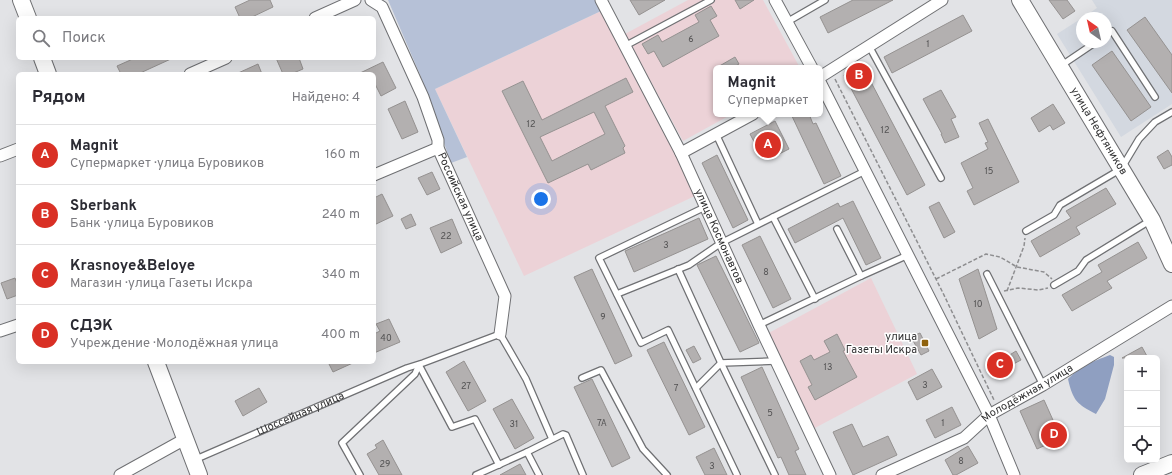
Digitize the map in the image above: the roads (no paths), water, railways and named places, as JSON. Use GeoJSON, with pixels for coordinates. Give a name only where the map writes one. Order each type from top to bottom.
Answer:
{"type":"FeatureCollection","features":[{"type":"Feature","properties":{"kind":"street"},"geometry":{"type":"LineString","coordinates":[[21,0],[27,16]]}},
{"type":"Feature","properties":{"kind":"street"},"geometry":{"type":"LineString","coordinates":[[319,16],[355,0]]}},
{"type":"Feature","properties":{"kind":"street","name":"Российская улица"},"geometry":{"type":"LineString","coordinates":[[370,0],[382,7],[423,97],[438,140],[438,148],[505,296],[500,334]]}},
{"type":"Feature","properties":{"kind":"street","name":"улица Космонавтов"},"geometry":{"type":"LineString","coordinates":[[601,0],[681,153],[758,325],[830,475]]}},
{"type":"Feature","properties":{"kind":"street"},"geometry":{"type":"LineString","coordinates":[[775,0],[810,65]]}},
{"type":"Feature","properties":{"kind":"street"},"geometry":{"type":"LineString","coordinates":[[823,75],[942,0]]}},
{"type":"Feature","properties":{"kind":"street","name":"улица Нефтяников"},"geometry":{"type":"LineString","coordinates":[[1020,0],[1152,220],[1172,264]]}},
{"type":"Feature","properties":{"kind":"street"},"geometry":{"type":"LineString","coordinates":[[43,60],[47,72]]}},
{"type":"Feature","properties":{"kind":"street"},"geometry":{"type":"LineString","coordinates":[[194,72],[222,60]]}},
{"type":"Feature","properties":{"kind":"street"},"geometry":{"type":"LineString","coordinates":[[823,88],[908,255],[994,412],[1014,475]]}},
{"type":"Feature","properties":{"kind":"street"},"geometry":{"type":"LineString","coordinates":[[681,153],[747,117]]}},
{"type":"Feature","properties":{"kind":"street"},"geometry":{"type":"LineString","coordinates":[[376,174],[438,148]]}},
{"type":"Feature","properties":{"kind":"street"},"geometry":{"type":"LineString","coordinates":[[0,156],[16,150]]}},
{"type":"Feature","properties":{"kind":"street","name":"Молодёжная улица"},"geometry":{"type":"LineString","coordinates":[[882,475],[964,438],[994,412],[1043,385],[1172,306]]}},
{"type":"Feature","properties":{"kind":"street"},"geometry":{"type":"LineString","coordinates":[[0,332],[16,326]]}},
{"type":"Feature","properties":{"kind":"street","name":"Шоссейная улица"},"geometry":{"type":"LineString","coordinates":[[157,364],[196,468]]}},
{"type":"Feature","properties":{"kind":"street"},"geometry":{"type":"LineString","coordinates":[[120,475],[185,439]]}},
{"type":"Feature","properties":{"kind":"street"},"geometry":{"type":"LineString","coordinates":[[1142,475],[1172,463]]}},
{"type":"Feature","properties":{"kind":"lane"},"geometry":{"type":"LineString","coordinates":[[625,46],[711,0]]}},
{"type":"Feature","properties":{"kind":"lane"},"geometry":{"type":"LineString","coordinates":[[787,22],[825,0]]}},
{"type":"Feature","properties":{"kind":"lane"},"geometry":{"type":"LineString","coordinates":[[1112,31],[1155,97]]}},
{"type":"Feature","properties":{"kind":"lane"},"geometry":{"type":"LineString","coordinates":[[869,46],[941,178]]}},
{"type":"Feature","properties":{"kind":"lane"},"geometry":{"type":"LineString","coordinates":[[1060,66],[1087,48]]}},
{"type":"Feature","properties":{"kind":"lane"},"geometry":{"type":"LineString","coordinates":[[1026,231],[1054,215],[1060,205],[1121,169],[1139,139],[1155,122],[1172,112]]}},
{"type":"Feature","properties":{"kind":"lane"},"geometry":{"type":"LineString","coordinates":[[716,134],[758,224]]}},
{"type":"Feature","properties":{"kind":"lane"},"geometry":{"type":"LineString","coordinates":[[617,294],[689,265],[721,243],[865,171]]}},
{"type":"Feature","properties":{"kind":"lane"},"geometry":{"type":"LineString","coordinates":[[705,207],[599,258],[641,344],[668,330],[737,475]]}},
{"type":"Feature","properties":{"kind":"lane"},"geometry":{"type":"LineString","coordinates":[[773,217],[815,299]]}},
{"type":"Feature","properties":{"kind":"lane"},"geometry":{"type":"LineString","coordinates":[[1054,285],[1078,271],[1086,260],[1152,220]]}},
{"type":"Feature","properties":{"kind":"lane"},"geometry":{"type":"LineString","coordinates":[[837,228],[861,276]]}},
{"type":"Feature","properties":{"kind":"lane"},"geometry":{"type":"LineString","coordinates":[[758,325],[908,255]]}},
{"type":"Feature","properties":{"kind":"lane"},"geometry":{"type":"LineString","coordinates":[[678,269],[775,475]]}},
{"type":"Feature","properties":{"kind":"lane"},"geometry":{"type":"LineString","coordinates":[[987,274],[1043,385]]}},
{"type":"Feature","properties":{"kind":"lane"},"geometry":{"type":"LineString","coordinates":[[500,334],[526,379],[552,439]]}},
{"type":"Feature","properties":{"kind":"lane","name":"Шоссейная улица"},"geometry":{"type":"LineString","coordinates":[[196,468],[407,368],[500,334]]}},
{"type":"Feature","properties":{"kind":"lane"},"geometry":{"type":"LineString","coordinates":[[696,388],[721,363],[775,361]]}},
{"type":"Feature","properties":{"kind":"lane"},"geometry":{"type":"LineString","coordinates":[[419,364],[452,427],[475,419],[499,465]]}},
{"type":"Feature","properties":{"kind":"lane"},"geometry":{"type":"LineString","coordinates":[[360,475],[342,443],[415,374],[419,364]]}},
{"type":"Feature","properties":{"kind":"lane"},"geometry":{"type":"LineString","coordinates":[[582,378],[601,370],[643,449],[667,475]]}},
{"type":"Feature","properties":{"kind":"lane"},"geometry":{"type":"LineString","coordinates":[[476,475],[490,472],[499,465],[563,434],[566,435],[583,475]]}},
{"type":"Feature","properties":{"kind":"lane"},"geometry":{"type":"LineString","coordinates":[[527,452],[539,475]]}},
{"type":"Feature","properties":{"kind":"place","name":"Sberbank"},"geometry":{"type":"Point","coordinates":[859,76]}},
{"type":"Feature","properties":{"kind":"place","name":"Magnit"},"geometry":{"type":"Point","coordinates":[768,145]}},
{"type":"Feature","properties":{"kind":"place","name":"улица Газеты Искра"},"geometry":{"type":"Point","coordinates":[925,343]}},
{"type":"Feature","properties":{"kind":"place","name":"Krasnoye&Beloye"},"geometry":{"type":"Point","coordinates":[1000,365]}},
{"type":"Feature","properties":{"kind":"place","name":"СДЭК"},"geometry":{"type":"Point","coordinates":[1054,435]}}]}
